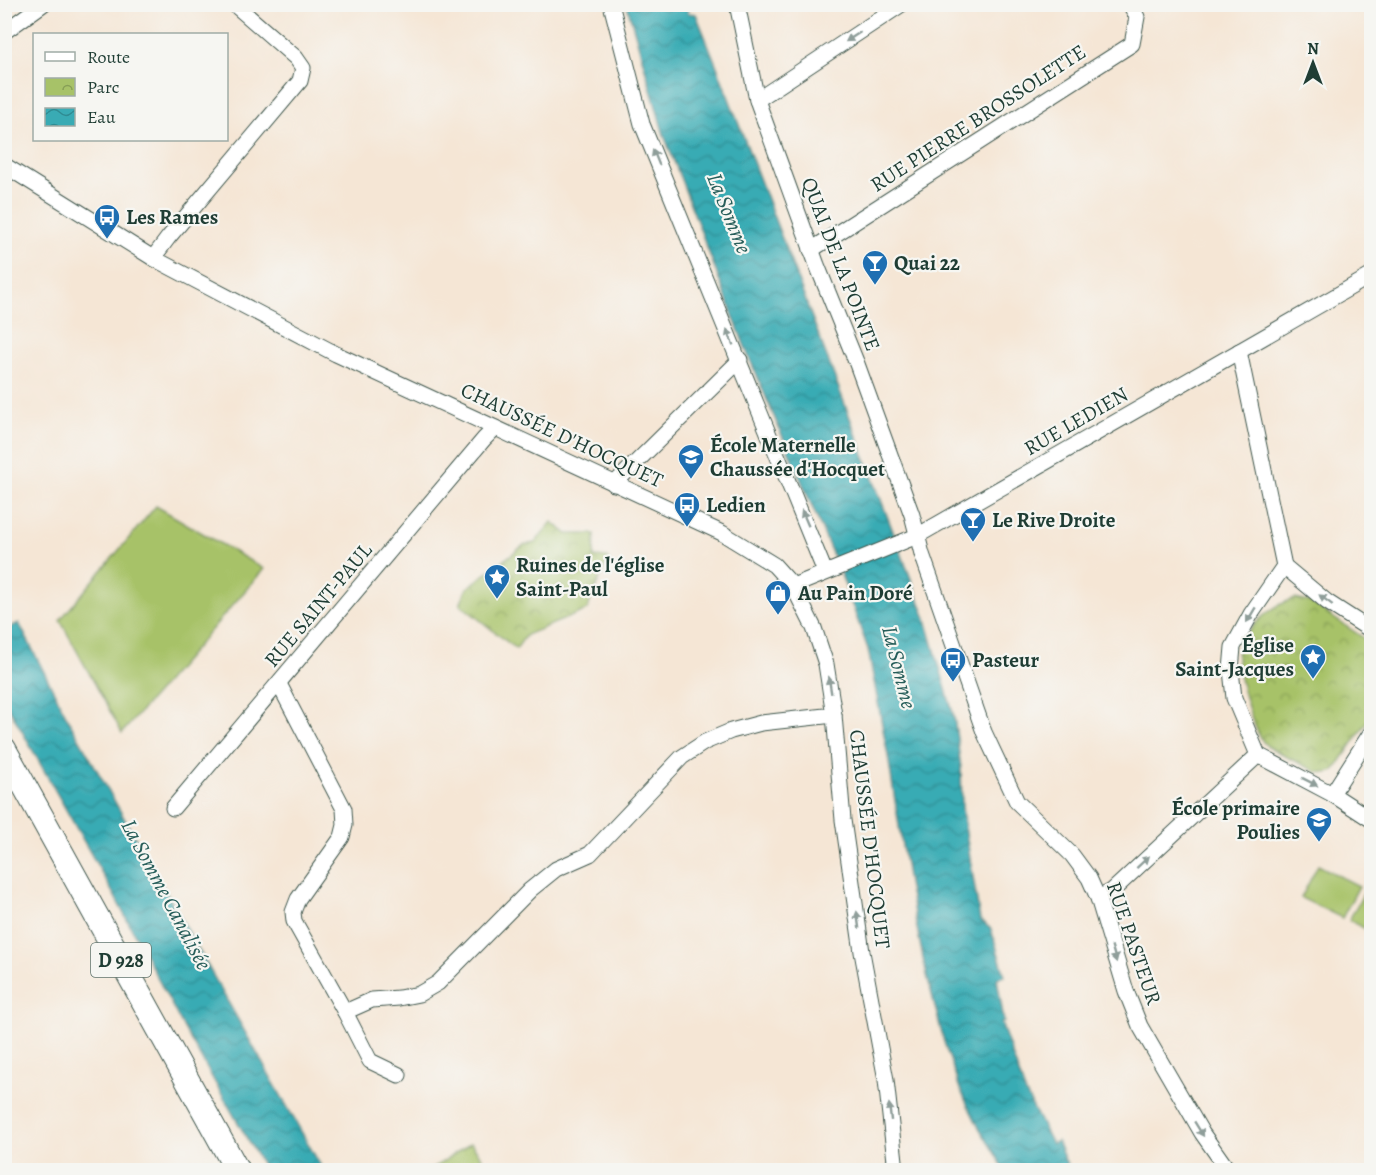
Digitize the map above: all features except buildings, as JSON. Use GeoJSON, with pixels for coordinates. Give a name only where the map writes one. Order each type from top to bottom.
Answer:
{"type":"FeatureCollection","features":[{"type":"Feature","properties":{"kind":"main road","name":"D 928"},"geometry":{"type":"LineString","coordinates":[[4,749],[237,1170]]}},
{"type":"Feature","properties":{"kind":"street"},"geometry":{"type":"LineString","coordinates":[[4,32],[43,4]]}},
{"type":"Feature","properties":{"kind":"street"},"geometry":{"type":"LineString","coordinates":[[153,258],[300,81],[303,68],[296,58],[234,4]]}},
{"type":"Feature","properties":{"kind":"street"},"geometry":{"type":"LineString","coordinates":[[611,4],[642,124],[830,570]]}},
{"type":"Feature","properties":{"kind":"street","name":"QUAI DE LA POINTE"},"geometry":{"type":"LineString","coordinates":[[737,4],[757,100],[811,250],[869,397],[912,515],[917,536]]}},
{"type":"Feature","properties":{"kind":"street"},"geometry":{"type":"LineString","coordinates":[[757,100],[902,4]]}},
{"type":"Feature","properties":{"kind":"street","name":"RUE PIERRE BROSSOLETTE"},"geometry":{"type":"LineString","coordinates":[[811,250],[1132,44],[1137,17],[1130,4]]}},
{"type":"Feature","properties":{"kind":"street","name":"CHAUSSÉE D'HOCQUET"},"geometry":{"type":"LineString","coordinates":[[4,165],[153,258],[336,354],[722,533],[774,565],[793,586],[814,628],[824,657],[834,715],[843,820],[862,952],[886,1080],[896,1170]]}},
{"type":"Feature","properties":{"kind":"street","name":"RUE LEDIEN"},"geometry":{"type":"LineString","coordinates":[[793,586],[917,536],[1371,275]]}},
{"type":"Feature","properties":{"kind":"street"},"geometry":{"type":"LineString","coordinates":[[1239,351],[1284,566],[1327,602],[1371,631]]}},
{"type":"Feature","properties":{"kind":"street"},"geometry":{"type":"LineString","coordinates":[[614,484],[740,360]]}},
{"type":"Feature","properties":{"kind":"street","name":"RUE SAINT-PAUL"},"geometry":{"type":"LineString","coordinates":[[173,808],[495,428]]}},
{"type":"Feature","properties":{"kind":"street","name":"RUE PASTEUR"},"geometry":{"type":"LineString","coordinates":[[917,536],[965,681],[1006,782],[1017,802],[1072,855],[1089,878],[1098,898],[1126,991],[1140,1026],[1202,1134],[1228,1170]]}},
{"type":"Feature","properties":{"kind":"street"},"geometry":{"type":"LineString","coordinates":[[1284,566],[1251,614],[1233,647],[1231,670],[1234,698],[1258,755],[1332,794],[1371,820]]}},
{"type":"Feature","properties":{"kind":"street"},"geometry":{"type":"LineString","coordinates":[[279,684],[344,809],[345,825],[342,837],[298,899],[293,912],[294,921],[370,1061],[399,1076]]}},
{"type":"Feature","properties":{"kind":"street"},"geometry":{"type":"LineString","coordinates":[[345,1012],[372,1000],[419,994],[438,983],[530,890],[556,869],[590,854],[682,757],[705,742],[731,731],[761,723],[834,715]]}},
{"type":"Feature","properties":{"kind":"street"},"geometry":{"type":"LineString","coordinates":[[1332,794],[1371,731]]}},
{"type":"Feature","properties":{"kind":"street"},"geometry":{"type":"LineString","coordinates":[[1098,898],[1112,891],[1258,755]]}},
{"type":"Feature","properties":{"kind":"green space"},"geometry":{"type":"Polygon","coordinates":[[[156,506],[264,569],[122,733],[60,620],[156,506]]]}},
{"type":"Feature","properties":{"kind":"green space"},"geometry":{"type":"Polygon","coordinates":[[[552,522],[568,534],[595,534],[594,557],[608,558],[610,564],[605,565],[587,610],[526,635],[516,649],[460,604],[467,588],[524,545],[535,543],[552,522]]]}},
{"type":"Feature","properties":{"kind":"green space"},"geometry":{"type":"Polygon","coordinates":[[[1295,599],[1310,602],[1371,643],[1371,716],[1334,771],[1327,773],[1317,772],[1264,743],[1250,711],[1238,670],[1238,650],[1247,633],[1269,612],[1295,599]]]}},
{"type":"Feature","properties":{"kind":"green space"},"geometry":{"type":"Polygon","coordinates":[[[1318,865],[1359,886],[1342,918],[1301,898],[1318,865]]]}},
{"type":"Feature","properties":{"kind":"green space"},"geometry":{"type":"Polygon","coordinates":[[[1365,891],[1371,894],[1371,932],[1349,920],[1365,891]]]}},
{"type":"Feature","properties":{"kind":"green space"},"geometry":{"type":"Polygon","coordinates":[[[471,1143],[491,1170],[430,1170],[471,1143]]]}},
{"type":"Feature","properties":{"kind":"water","name":"La Somme"},"geometry":{"type":"Polygon","coordinates":[[[627,5],[687,5],[688,13],[696,14],[716,64],[925,616],[954,717],[961,768],[962,808],[980,920],[991,929],[1005,976],[997,978],[1004,1022],[1001,1023],[1026,1094],[1052,1144],[1057,1141],[1069,1170],[1005,1170],[978,1126],[960,1089],[944,1042],[924,963],[868,649],[842,577],[748,355],[664,135],[627,5]]]}},
{"type":"Feature","properties":{"kind":"water","name":"La Somme Canalisée"},"geometry":{"type":"Polygon","coordinates":[[[19,623],[67,717],[323,1170],[265,1170],[181,1023],[114,895],[5,701],[5,626],[6,629],[19,623]]]}},
{"type":"Feature","properties":{"kind":"place","name":"Les Rames"},"geometry":{"type":"Point","coordinates":[107,240]}},
{"type":"Feature","properties":{"kind":"place","name":"Quai 22"},"geometry":{"type":"Point","coordinates":[875,286]}},
{"type":"Feature","properties":{"kind":"place","name":"École Maternelle Chaussée d'Hocquet"},"geometry":{"type":"Point","coordinates":[691,480]}},
{"type":"Feature","properties":{"kind":"place","name":"Ledien"},"geometry":{"type":"Point","coordinates":[687,528]}},
{"type":"Feature","properties":{"kind":"place","name":"Le Rive Droite"},"geometry":{"type":"Point","coordinates":[973,543]}},
{"type":"Feature","properties":{"kind":"place","name":"Ruines de l'église Saint-Paul"},"geometry":{"type":"Point","coordinates":[497,600]}},
{"type":"Feature","properties":{"kind":"place","name":"Au Pain Doré"},"geometry":{"type":"Point","coordinates":[778,616]}},
{"type":"Feature","properties":{"kind":"place","name":"Église Saint-Jacques"},"geometry":{"type":"Point","coordinates":[1313,680]}},
{"type":"Feature","properties":{"kind":"place","name":"Pasteur"},"geometry":{"type":"Point","coordinates":[953,683]}},
{"type":"Feature","properties":{"kind":"place","name":"École primaire Poulies"},"geometry":{"type":"Point","coordinates":[1319,843]}}]}
